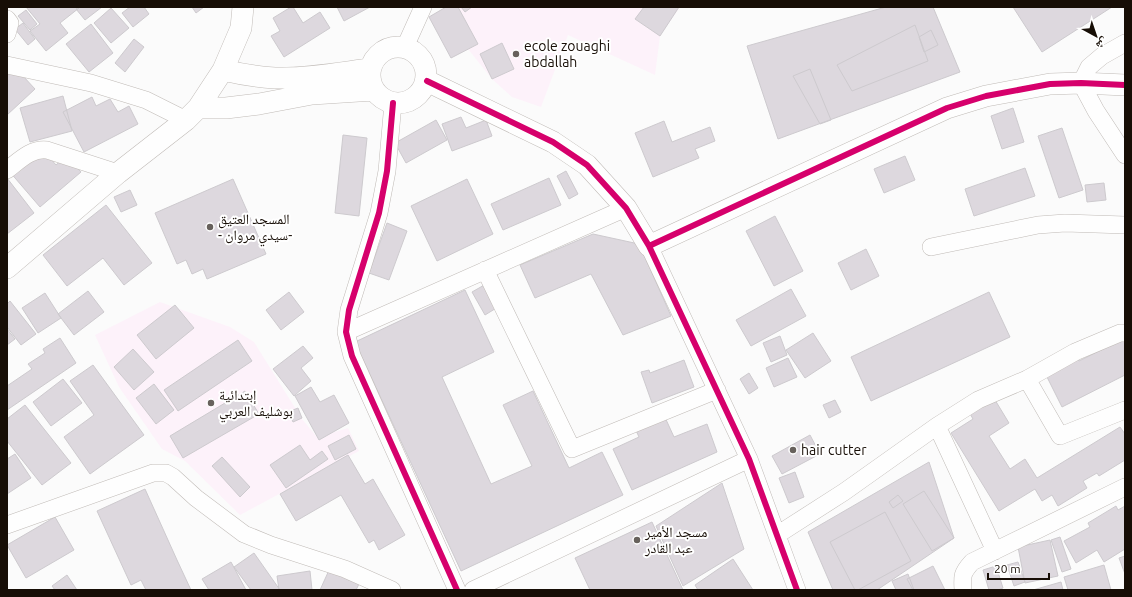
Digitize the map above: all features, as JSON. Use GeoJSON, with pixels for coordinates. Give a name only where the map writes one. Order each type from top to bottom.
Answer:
{"type":"FeatureCollection","features":[{"type":"Feature","properties":{"kind":"street"},"geometry":{"type":"LineString","coordinates":[[7,268],[118,174],[192,114],[223,70],[241,28],[243,7]]}},
{"type":"Feature","properties":{"kind":"street"},"geometry":{"type":"LineString","coordinates":[[405,47],[423,7]]}},
{"type":"Feature","properties":{"kind":"street"},"geometry":{"type":"LineString","coordinates":[[7,19],[10,23],[7,34]]}},
{"type":"Feature","properties":{"kind":"street"},"geometry":{"type":"LineString","coordinates":[[1081,83],[1089,67],[1102,56],[1125,43]]}},
{"type":"Feature","properties":{"kind":"street"},"geometry":{"type":"LineString","coordinates":[[394,47],[405,47],[415,51],[422,59],[427,70],[426,81],[422,91],[414,99],[404,103],[392,103],[382,98],[374,90],[370,80],[370,69],[375,59],[383,51],[394,47]]}},
{"type":"Feature","properties":{"kind":"street"},"geometry":{"type":"LineString","coordinates":[[7,65],[91,83],[192,114],[312,94],[374,90]]}},
{"type":"Feature","properties":{"kind":"street"},"geometry":{"type":"LineString","coordinates":[[223,70],[258,77],[290,78],[311,77],[370,69]]}},
{"type":"Feature","properties":{"kind":"street"},"geometry":{"type":"LineString","coordinates":[[426,81],[553,142],[587,165],[626,208],[649,246],[749,459],[797,590]]}},
{"type":"Feature","properties":{"kind":"street"},"geometry":{"type":"LineString","coordinates":[[1081,83],[1096,111],[1125,155]]}},
{"type":"Feature","properties":{"kind":"street"},"geometry":{"type":"LineString","coordinates":[[649,246],[947,108],[993,94],[1050,84],[1081,83],[1125,85]]}},
{"type":"Feature","properties":{"kind":"street"},"geometry":{"type":"LineString","coordinates":[[392,103],[387,171],[378,213],[349,310],[346,332],[352,356],[457,590]]}},
{"type":"Feature","properties":{"kind":"street"},"geometry":{"type":"LineString","coordinates":[[7,170],[32,152],[40,149],[48,150],[118,174]]}},
{"type":"Feature","properties":{"kind":"street"},"geometry":{"type":"LineString","coordinates":[[346,332],[626,208]]}},
{"type":"Feature","properties":{"kind":"street"},"geometry":{"type":"LineString","coordinates":[[931,247],[1038,226],[1066,223],[1125,226]]}},
{"type":"Feature","properties":{"kind":"street"},"geometry":{"type":"LineString","coordinates":[[486,270],[572,449],[717,390]]}},
{"type":"Feature","properties":{"kind":"street"},"geometry":{"type":"LineString","coordinates":[[777,535],[844,492],[937,426],[978,400],[1027,379],[1075,352],[1120,333],[1125,333]]}},
{"type":"Feature","properties":{"kind":"street"},"geometry":{"type":"LineString","coordinates":[[1027,379],[1060,436],[1125,410]]}},
{"type":"Feature","properties":{"kind":"street"},"geometry":{"type":"LineString","coordinates":[[937,426],[995,551]]}},
{"type":"Feature","properties":{"kind":"street"},"geometry":{"type":"LineString","coordinates":[[473,590],[749,459]]}},
{"type":"Feature","properties":{"kind":"street"},"geometry":{"type":"LineString","coordinates":[[7,525],[153,473],[166,473],[173,477],[196,498],[244,534],[271,545],[345,569],[392,590]]}},
{"type":"Feature","properties":{"kind":"street"},"geometry":{"type":"LineString","coordinates":[[963,590],[964,570],[972,562],[1125,487]]}},
{"type":"Feature","properties":{"kind":"shaded area","name":"ecole zouaghi abdallah"},"geometry":{"type":"Polygon","coordinates":[[[446,7],[680,7],[660,36],[655,75],[568,35],[541,107],[512,97],[492,79],[468,49],[451,58],[429,17],[446,7]]]}},
{"type":"Feature","properties":{"kind":"shaded area","name":"إبتدائية بوشليف العربي"},"geometry":{"type":"Polygon","coordinates":[[[160,302],[230,327],[254,342],[302,419],[317,437],[348,428],[359,451],[240,515],[185,461],[162,449],[119,387],[95,335],[160,302]]]}},
{"type":"Feature","properties":{"kind":"building"},"geometry":{"type":"Polygon","coordinates":[[[26,7],[79,8],[60,23],[68,33],[46,51],[30,31],[40,24],[26,7]]]}},
{"type":"Feature","properties":{"kind":"building"},"geometry":{"type":"Polygon","coordinates":[[[79,7],[102,7],[85,20],[76,9],[79,7]]]}},
{"type":"Feature","properties":{"kind":"building"},"geometry":{"type":"Polygon","coordinates":[[[130,7],[144,7],[149,14],[133,27],[122,13],[130,7]]]}},
{"type":"Feature","properties":{"kind":"building"},"geometry":{"type":"Polygon","coordinates":[[[192,7],[204,7],[196,13],[192,7]]]}},
{"type":"Feature","properties":{"kind":"building"},"geometry":{"type":"Polygon","coordinates":[[[293,7],[303,23],[320,12],[330,28],[284,57],[271,36],[280,31],[273,18],[293,7]]]}},
{"type":"Feature","properties":{"kind":"building"},"geometry":{"type":"Polygon","coordinates":[[[337,7],[370,7],[344,21],[337,7]]]}},
{"type":"Feature","properties":{"kind":"building"},"geometry":{"type":"Polygon","coordinates":[[[446,7],[458,7],[478,44],[451,58],[429,17],[446,7]]]}},
{"type":"Feature","properties":{"kind":"building"},"geometry":{"type":"Polygon","coordinates":[[[461,7],[472,7],[465,12],[461,7]]]}},
{"type":"Feature","properties":{"kind":"building"},"geometry":{"type":"Polygon","coordinates":[[[644,7],[679,7],[660,36],[635,19],[644,7]]]}},
{"type":"Feature","properties":{"kind":"building"},"geometry":{"type":"Polygon","coordinates":[[[886,7],[933,7],[960,72],[778,139],[747,46],[886,7]]]}},
{"type":"Feature","properties":{"kind":"building"},"geometry":{"type":"Polygon","coordinates":[[[1013,7],[1112,7],[1042,52],[1013,7]]]}},
{"type":"Feature","properties":{"kind":"building"},"geometry":{"type":"Polygon","coordinates":[[[111,8],[129,28],[111,43],[94,23],[111,8]]]}},
{"type":"Feature","properties":{"kind":"building"},"geometry":{"type":"Polygon","coordinates":[[[26,10],[37,24],[30,30],[18,16],[26,10]]]}},
{"type":"Feature","properties":{"kind":"building"},"geometry":{"type":"Polygon","coordinates":[[[23,23],[35,39],[28,45],[15,29],[23,23]]]}},
{"type":"Feature","properties":{"kind":"building"},"geometry":{"type":"Polygon","coordinates":[[[91,24],[113,53],[89,72],[66,44],[91,24]]]}},
{"type":"Feature","properties":{"kind":"building"},"geometry":{"type":"Polygon","coordinates":[[[915,25],[928,61],[852,91],[837,65],[915,25]]]}},
{"type":"Feature","properties":{"kind":"building"},"geometry":{"type":"Polygon","coordinates":[[[931,30],[938,45],[924,52],[919,37],[931,30]]]}},
{"type":"Feature","properties":{"kind":"building"},"geometry":{"type":"Polygon","coordinates":[[[134,39],[144,47],[125,72],[115,63],[134,39]]]}},
{"type":"Feature","properties":{"kind":"building"},"geometry":{"type":"Polygon","coordinates":[[[502,43],[514,69],[492,79],[480,54],[502,43]]]}},
{"type":"Feature","properties":{"kind":"building"},"geometry":{"type":"Polygon","coordinates":[[[11,63],[35,89],[7,115],[7,66],[11,63]]]}},
{"type":"Feature","properties":{"kind":"building"},"geometry":{"type":"Polygon","coordinates":[[[810,69],[831,120],[820,124],[793,76],[810,69]]]}},
{"type":"Feature","properties":{"kind":"building"},"geometry":{"type":"Polygon","coordinates":[[[63,96],[72,131],[30,142],[20,108],[63,96]]]}},
{"type":"Feature","properties":{"kind":"building"},"geometry":{"type":"Polygon","coordinates":[[[92,97],[96,106],[110,99],[118,112],[129,106],[138,124],[84,152],[63,112],[92,97]]]}},
{"type":"Feature","properties":{"kind":"building"},"geometry":{"type":"Polygon","coordinates":[[[1013,108],[1024,142],[1002,149],[991,116],[1013,108]]]}},
{"type":"Feature","properties":{"kind":"building"},"geometry":{"type":"Polygon","coordinates":[[[461,117],[466,128],[486,120],[492,136],[452,151],[442,124],[461,117]]]}},
{"type":"Feature","properties":{"kind":"building"},"geometry":{"type":"Polygon","coordinates":[[[436,120],[447,140],[406,163],[395,143],[436,120]]]}},
{"type":"Feature","properties":{"kind":"building"},"geometry":{"type":"Polygon","coordinates":[[[664,121],[672,142],[710,127],[715,141],[695,149],[699,158],[653,177],[635,133],[664,121]]]}},
{"type":"Feature","properties":{"kind":"building"},"geometry":{"type":"Polygon","coordinates":[[[1062,128],[1083,190],[1059,198],[1038,136],[1062,128]]]}},
{"type":"Feature","properties":{"kind":"building"},"geometry":{"type":"Polygon","coordinates":[[[343,135],[367,138],[359,216],[335,213],[343,135]]]}},
{"type":"Feature","properties":{"kind":"building"},"geometry":{"type":"Polygon","coordinates":[[[39,145],[56,165],[66,156],[81,172],[40,207],[9,171],[39,145]]]}},
{"type":"Feature","properties":{"kind":"building"},"geometry":{"type":"Polygon","coordinates":[[[905,156],[915,180],[884,193],[874,169],[905,156]]]}},
{"type":"Feature","properties":{"kind":"building"},"geometry":{"type":"Polygon","coordinates":[[[1025,168],[1035,196],[974,216],[965,189],[1025,168]]]}},
{"type":"Feature","properties":{"kind":"building"},"geometry":{"type":"Polygon","coordinates":[[[566,171],[578,194],[569,199],[557,176],[566,171]]]}},
{"type":"Feature","properties":{"kind":"building"},"geometry":{"type":"Polygon","coordinates":[[[7,178],[34,213],[7,234],[7,178]]]}},
{"type":"Feature","properties":{"kind":"building"},"geometry":{"type":"Polygon","coordinates":[[[549,178],[561,205],[503,230],[491,204],[549,178]]]}},
{"type":"Feature","properties":{"kind":"building"},"geometry":{"type":"Polygon","coordinates":[[[233,179],[266,254],[207,279],[203,269],[192,274],[186,260],[177,264],[155,213],[233,179]]]}},
{"type":"Feature","properties":{"kind":"building"},"geometry":{"type":"Polygon","coordinates":[[[467,179],[493,234],[437,261],[411,206],[467,179]]]}},
{"type":"Feature","properties":{"kind":"building"},"geometry":{"type":"Polygon","coordinates":[[[1104,183],[1106,200],[1087,202],[1085,185],[1104,183]]]}},
{"type":"Feature","properties":{"kind":"building"},"geometry":{"type":"Polygon","coordinates":[[[130,190],[137,205],[121,212],[114,197],[130,190]]]}},
{"type":"Feature","properties":{"kind":"building"},"geometry":{"type":"Polygon","coordinates":[[[106,205],[152,263],[124,285],[103,258],[67,286],[43,255],[106,205]]]}},
{"type":"Feature","properties":{"kind":"building"},"geometry":{"type":"Polygon","coordinates":[[[775,216],[803,271],[774,286],[746,231],[775,216]]]}},
{"type":"Feature","properties":{"kind":"building"},"geometry":{"type":"Polygon","coordinates":[[[387,223],[407,231],[389,280],[369,273],[387,223]]]}},
{"type":"Feature","properties":{"kind":"building"},"geometry":{"type":"Polygon","coordinates":[[[593,234],[639,244],[671,316],[623,335],[591,274],[535,298],[520,265],[593,234]]]}},
{"type":"Feature","properties":{"kind":"building"},"geometry":{"type":"Polygon","coordinates":[[[866,249],[879,276],[851,290],[838,263],[866,249]]]}},
{"type":"Feature","properties":{"kind":"building"},"geometry":{"type":"Polygon","coordinates":[[[486,284],[498,307],[485,315],[472,292],[486,284]]]}},
{"type":"Feature","properties":{"kind":"building"},"geometry":{"type":"Polygon","coordinates":[[[791,289],[806,316],[751,346],[736,320],[791,289]]]}},
{"type":"Feature","properties":{"kind":"building"},"geometry":{"type":"Polygon","coordinates":[[[465,290],[494,352],[442,377],[491,484],[532,466],[503,405],[533,391],[569,468],[602,452],[623,495],[461,571],[355,342],[465,290]]]}},
{"type":"Feature","properties":{"kind":"building"},"geometry":{"type":"Polygon","coordinates":[[[88,291],[104,312],[74,335],[58,314],[88,291]]]}},
{"type":"Feature","properties":{"kind":"building"},"geometry":{"type":"Polygon","coordinates":[[[289,292],[304,312],[281,330],[266,310],[289,292]]]}},
{"type":"Feature","properties":{"kind":"building"},"geometry":{"type":"Polygon","coordinates":[[[989,292],[1010,337],[871,401],[851,357],[989,292]]]}},
{"type":"Feature","properties":{"kind":"building"},"geometry":{"type":"Polygon","coordinates":[[[45,293],[61,318],[38,333],[22,308],[45,293]]]}},
{"type":"Feature","properties":{"kind":"building"},"geometry":{"type":"Polygon","coordinates":[[[10,301],[36,334],[21,345],[7,327],[7,304],[10,301]]]}},
{"type":"Feature","properties":{"kind":"building"},"geometry":{"type":"Polygon","coordinates":[[[175,305],[194,328],[156,359],[137,335],[175,305]]]}},
{"type":"Feature","properties":{"kind":"building"},"geometry":{"type":"Polygon","coordinates":[[[7,329],[15,339],[7,345],[7,329]]]}},
{"type":"Feature","properties":{"kind":"building"},"geometry":{"type":"Polygon","coordinates":[[[813,333],[831,361],[805,378],[786,350],[813,333]]]}},
{"type":"Feature","properties":{"kind":"building"},"geometry":{"type":"Polygon","coordinates":[[[780,336],[787,355],[771,362],[763,343],[780,336]]]}},
{"type":"Feature","properties":{"kind":"building"},"geometry":{"type":"Polygon","coordinates":[[[60,338],[76,363],[7,410],[7,386],[32,369],[28,364],[45,353],[43,349],[60,338]]]}},
{"type":"Feature","properties":{"kind":"building"},"geometry":{"type":"Polygon","coordinates":[[[1125,338],[1125,375],[1062,407],[1045,373],[1077,357],[1079,361],[1125,338]]]}},
{"type":"Feature","properties":{"kind":"building"},"geometry":{"type":"Polygon","coordinates":[[[238,340],[252,361],[178,411],[164,390],[238,340]]]}},
{"type":"Feature","properties":{"kind":"building"},"geometry":{"type":"Polygon","coordinates":[[[303,346],[313,358],[301,368],[311,381],[294,396],[273,369],[303,346]]]}},
{"type":"Feature","properties":{"kind":"building"},"geometry":{"type":"Polygon","coordinates":[[[133,349],[154,372],[134,390],[114,367],[133,349]]]}},
{"type":"Feature","properties":{"kind":"building"},"geometry":{"type":"Polygon","coordinates":[[[788,358],[797,377],[774,387],[766,368],[788,358]]]}},
{"type":"Feature","properties":{"kind":"building"},"geometry":{"type":"Polygon","coordinates":[[[684,360],[694,387],[652,403],[641,372],[649,370],[650,373],[684,360]]]}},
{"type":"Feature","properties":{"kind":"building"},"geometry":{"type":"Polygon","coordinates":[[[93,365],[144,435],[90,474],[64,437],[94,415],[70,381],[93,365]]]}},
{"type":"Feature","properties":{"kind":"building"},"geometry":{"type":"Polygon","coordinates":[[[749,373],[758,388],[749,394],[740,379],[749,373]]]}},
{"type":"Feature","properties":{"kind":"building"},"geometry":{"type":"Polygon","coordinates":[[[63,379],[82,403],[51,426],[33,402],[63,379]]]}},
{"type":"Feature","properties":{"kind":"building"},"geometry":{"type":"Polygon","coordinates":[[[154,384],[174,410],[156,424],[136,398],[154,384]]]}},
{"type":"Feature","properties":{"kind":"building"},"geometry":{"type":"Polygon","coordinates":[[[311,387],[320,402],[334,395],[349,423],[319,440],[295,396],[311,387]]]}},
{"type":"Feature","properties":{"kind":"building"},"geometry":{"type":"Polygon","coordinates":[[[245,391],[259,414],[183,458],[170,436],[245,391]]]}},
{"type":"Feature","properties":{"kind":"building"},"geometry":{"type":"Polygon","coordinates":[[[992,395],[1009,423],[989,436],[1010,469],[1025,459],[1037,478],[1120,427],[1125,434],[1125,460],[1099,476],[1097,473],[1083,481],[1087,488],[1058,506],[1052,495],[1042,501],[1035,489],[999,511],[951,433],[973,419],[968,410],[992,395]]]}},
{"type":"Feature","properties":{"kind":"building"},"geometry":{"type":"Polygon","coordinates":[[[835,400],[841,412],[829,418],[823,405],[835,400]]]}},
{"type":"Feature","properties":{"kind":"building"},"geometry":{"type":"Polygon","coordinates":[[[25,405],[71,463],[42,485],[7,441],[7,419],[25,405]]]}},
{"type":"Feature","properties":{"kind":"building"},"geometry":{"type":"Polygon","coordinates":[[[298,408],[302,418],[293,422],[288,412],[298,408]]]}},
{"type":"Feature","properties":{"kind":"building"},"geometry":{"type":"Polygon","coordinates":[[[663,413],[674,437],[707,424],[717,452],[632,490],[613,449],[639,437],[634,426],[663,413]]]}},
{"type":"Feature","properties":{"kind":"building"},"geometry":{"type":"Polygon","coordinates":[[[349,435],[356,449],[335,460],[328,446],[349,435]]]}},
{"type":"Feature","properties":{"kind":"building"},"geometry":{"type":"Polygon","coordinates":[[[810,435],[820,454],[782,474],[772,456],[810,435]]]}},
{"type":"Feature","properties":{"kind":"building"},"geometry":{"type":"Polygon","coordinates":[[[300,445],[310,460],[322,451],[328,459],[286,488],[270,465],[300,445]]]}},
{"type":"Feature","properties":{"kind":"building"},"geometry":{"type":"Polygon","coordinates":[[[15,454],[31,478],[7,494],[7,459],[15,454]]]}},
{"type":"Feature","properties":{"kind":"building"},"geometry":{"type":"Polygon","coordinates":[[[348,455],[365,484],[373,479],[405,535],[379,550],[374,540],[369,543],[341,495],[296,521],[280,494],[348,455]]]}},
{"type":"Feature","properties":{"kind":"building"},"geometry":{"type":"Polygon","coordinates":[[[222,457],[250,487],[240,497],[212,466],[222,457]]]}},
{"type":"Feature","properties":{"kind":"building"},"geometry":{"type":"Polygon","coordinates":[[[929,462],[954,538],[877,590],[833,590],[808,532],[929,462]]]}},
{"type":"Feature","properties":{"kind":"building"},"geometry":{"type":"Polygon","coordinates":[[[795,472],[804,497],[789,503],[779,478],[795,472]]]}},
{"type":"Feature","properties":{"kind":"building"},"geometry":{"type":"Polygon","coordinates":[[[722,483],[744,549],[683,586],[656,526],[722,483]]]}},
{"type":"Feature","properties":{"kind":"building"},"geometry":{"type":"Polygon","coordinates":[[[145,489],[191,590],[146,590],[141,580],[131,585],[97,511],[145,489]]]}},
{"type":"Feature","properties":{"kind":"building"},"geometry":{"type":"Polygon","coordinates":[[[924,491],[954,538],[932,551],[903,504],[924,491]]]}},
{"type":"Feature","properties":{"kind":"building"},"geometry":{"type":"Polygon","coordinates":[[[898,495],[903,501],[893,508],[889,502],[898,495]]]}},
{"type":"Feature","properties":{"kind":"building"},"geometry":{"type":"Polygon","coordinates":[[[1116,506],[1118,510],[1125,506],[1125,549],[1104,562],[1097,550],[1076,563],[1064,541],[1090,527],[1088,523],[1116,506]]]}},
{"type":"Feature","properties":{"kind":"building"},"geometry":{"type":"Polygon","coordinates":[[[885,512],[911,561],[858,590],[855,590],[830,542],[885,512]]]}},
{"type":"Feature","properties":{"kind":"building"},"geometry":{"type":"Polygon","coordinates":[[[55,517],[74,550],[26,578],[7,545],[55,517]]]}},
{"type":"Feature","properties":{"kind":"building","name":"مسجد الأمير عبد القادر"},"geometry":{"type":"Polygon","coordinates":[[[652,522],[683,590],[590,590],[575,558],[652,522]]]}},
{"type":"Feature","properties":{"kind":"building"},"geometry":{"type":"Polygon","coordinates":[[[1060,537],[1071,569],[1062,572],[1051,540],[1060,537]]]}},
{"type":"Feature","properties":{"kind":"building"},"geometry":{"type":"Polygon","coordinates":[[[1050,540],[1058,576],[1025,583],[1018,547],[1050,540]]]}},
{"type":"Feature","properties":{"kind":"building"},"geometry":{"type":"Polygon","coordinates":[[[254,553],[280,590],[251,590],[234,567],[254,553]]]}},
{"type":"Feature","properties":{"kind":"building"},"geometry":{"type":"Polygon","coordinates":[[[1125,556],[1125,574],[1119,558],[1125,556]]]}},
{"type":"Feature","properties":{"kind":"building"},"geometry":{"type":"Polygon","coordinates":[[[733,559],[753,590],[698,590],[695,585],[733,559]]]}},
{"type":"Feature","properties":{"kind":"building"},"geometry":{"type":"Polygon","coordinates":[[[231,562],[246,590],[209,590],[202,579],[231,562]]]}},
{"type":"Feature","properties":{"kind":"building"},"geometry":{"type":"Polygon","coordinates":[[[1018,562],[1025,582],[1014,586],[1007,565],[1018,562]]]}},
{"type":"Feature","properties":{"kind":"building"},"geometry":{"type":"Polygon","coordinates":[[[1104,565],[1111,590],[1068,590],[1064,577],[1104,565]]]}},
{"type":"Feature","properties":{"kind":"building"},"geometry":{"type":"Polygon","coordinates":[[[933,566],[945,590],[913,590],[907,579],[933,566]]]}},
{"type":"Feature","properties":{"kind":"building"},"geometry":{"type":"Polygon","coordinates":[[[996,566],[1003,588],[998,590],[989,590],[983,570],[996,566]]]}},
{"type":"Feature","properties":{"kind":"building"},"geometry":{"type":"Polygon","coordinates":[[[330,568],[360,582],[356,590],[320,590],[330,568]]]}},
{"type":"Feature","properties":{"kind":"building"},"geometry":{"type":"Polygon","coordinates":[[[310,571],[312,590],[279,590],[277,576],[310,571]]]}},
{"type":"Feature","properties":{"kind":"building"},"geometry":{"type":"Polygon","coordinates":[[[908,574],[914,590],[896,590],[892,581],[908,574]]]}},
{"type":"Feature","properties":{"kind":"building"},"geometry":{"type":"Polygon","coordinates":[[[67,575],[77,590],[55,590],[52,586],[67,575]]]}},
{"type":"Feature","properties":{"kind":"building"},"geometry":{"type":"Polygon","coordinates":[[[1061,582],[1063,590],[1033,590],[1061,582]]]}},
{"type":"Feature","properties":{"kind":"cycle path"},"geometry":{"type":"LineString","coordinates":[[427,81],[553,142],[587,165],[626,208],[649,246],[749,459],[797,590]]}},
{"type":"Feature","properties":{"kind":"cycle path"},"geometry":{"type":"LineString","coordinates":[[649,246],[947,108],[986,96],[1050,84],[1081,83],[1125,85]]}},
{"type":"Feature","properties":{"kind":"cycle path"},"geometry":{"type":"LineString","coordinates":[[393,103],[387,171],[379,213],[349,310],[346,332],[352,356],[457,590]]}},
{"type":"Feature","properties":{"kind":"place","name":"ecole zouaghi abdallah"},"geometry":{"type":"Point","coordinates":[516,54]}},
{"type":"Feature","properties":{"kind":"place","name":"المسجد العتيق - سيدي مروان-"},"geometry":{"type":"Point","coordinates":[210,227]}},
{"type":"Feature","properties":{"kind":"place","name":"إبتدائية بوشليف العربي"},"geometry":{"type":"Point","coordinates":[211,403]}},
{"type":"Feature","properties":{"kind":"place","name":"hair cutter"},"geometry":{"type":"Point","coordinates":[793,450]}},
{"type":"Feature","properties":{"kind":"place","name":"مسجد الأمير عبد القادر"},"geometry":{"type":"Point","coordinates":[637,540]}}]}
